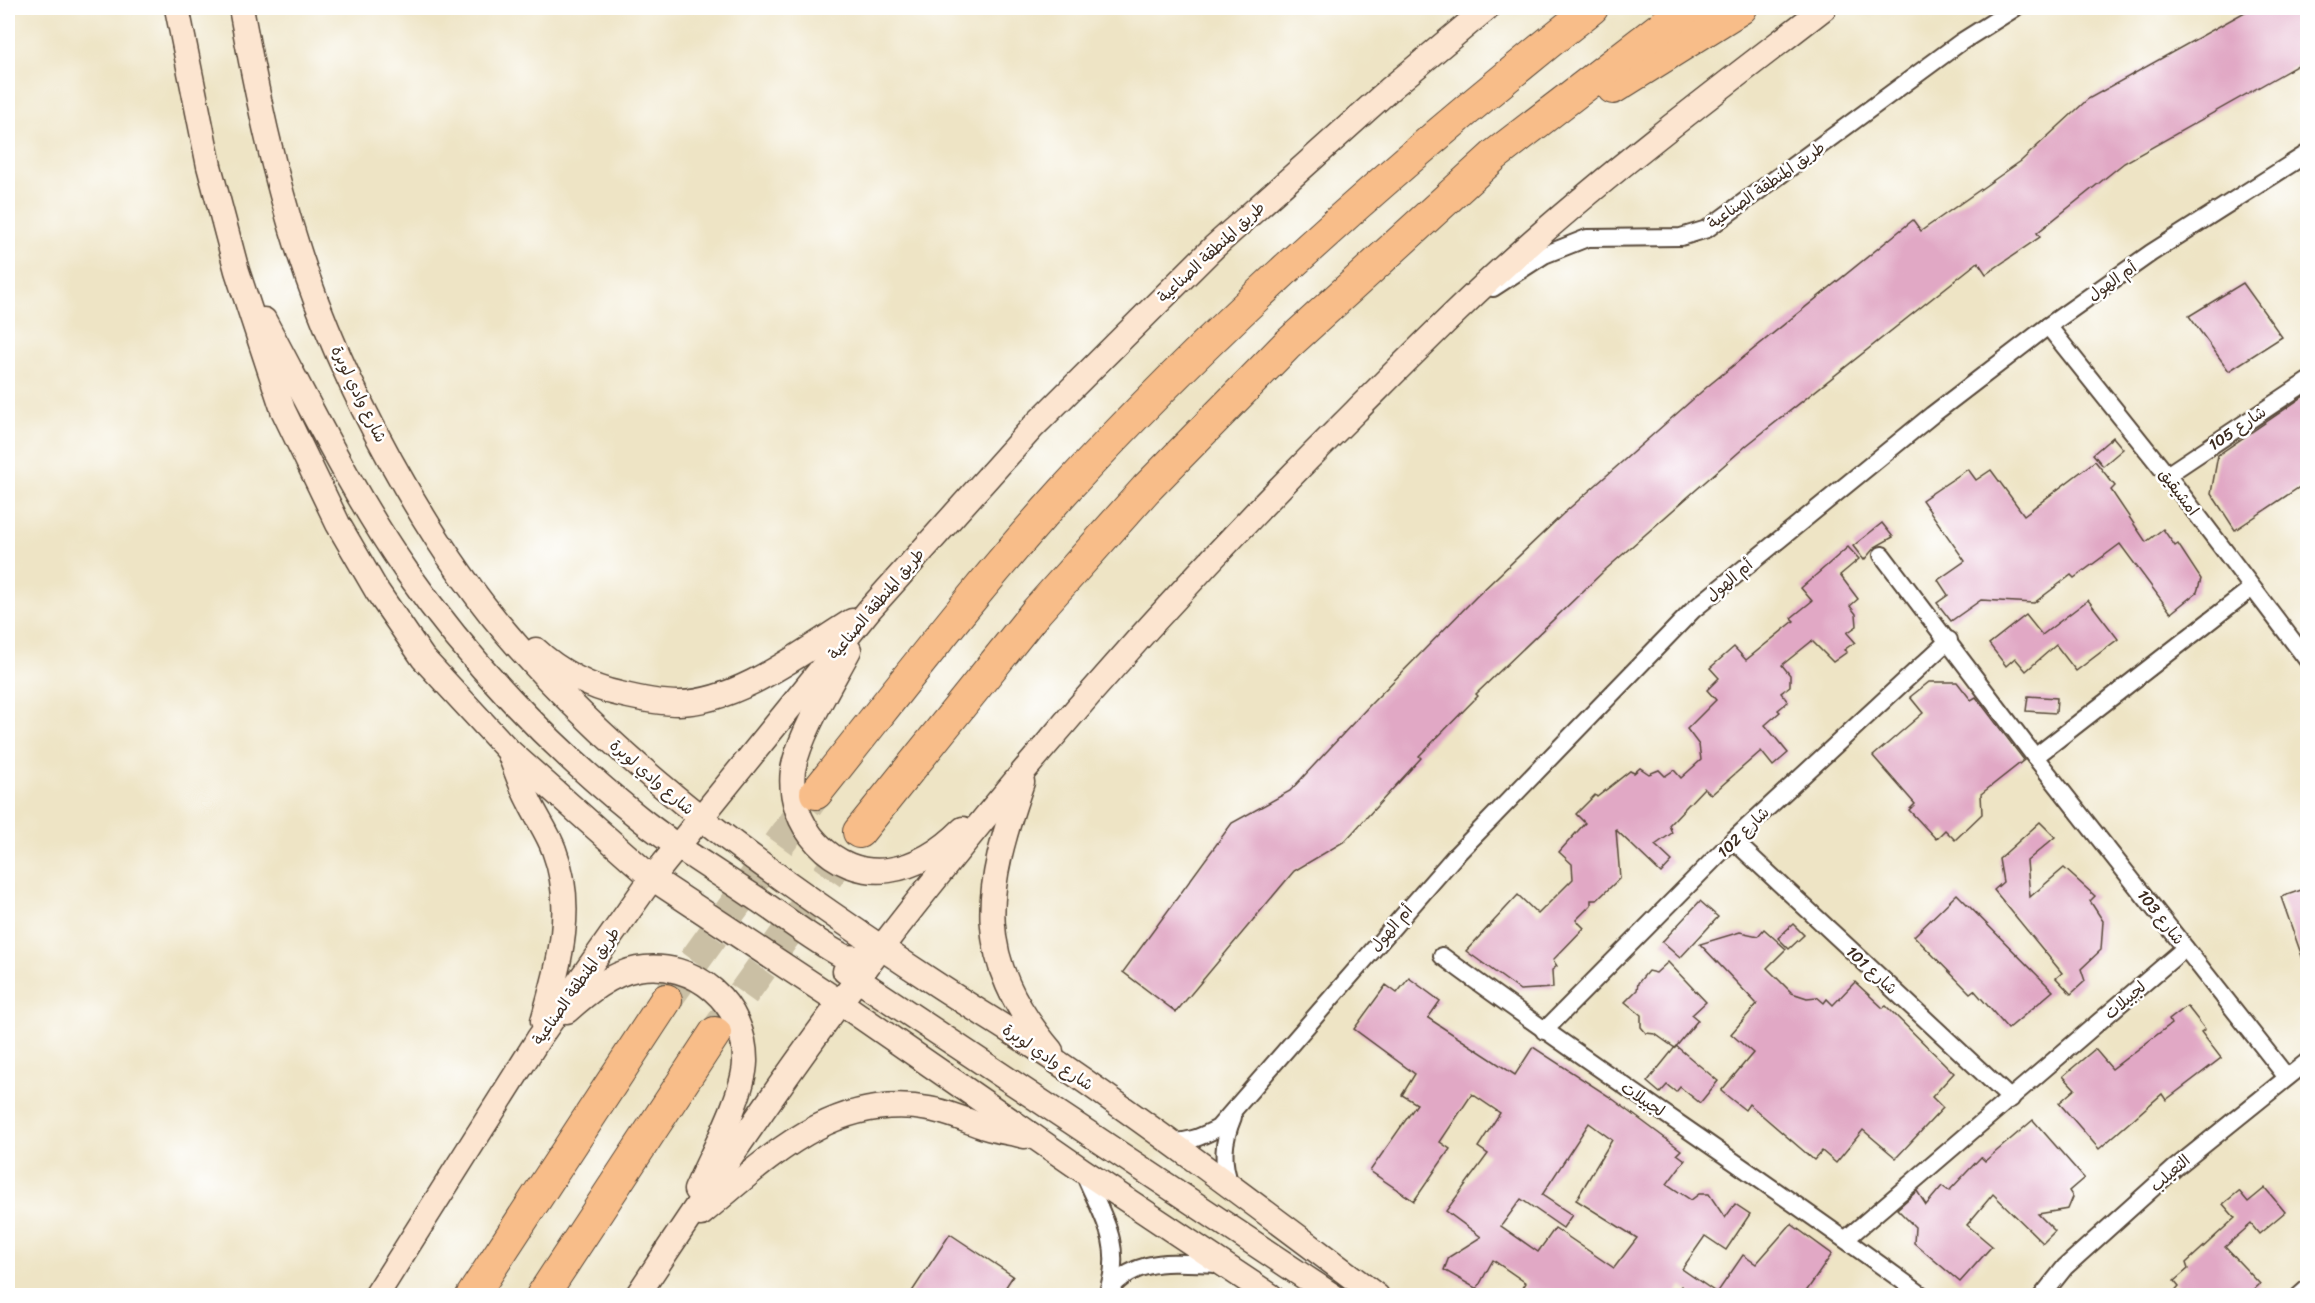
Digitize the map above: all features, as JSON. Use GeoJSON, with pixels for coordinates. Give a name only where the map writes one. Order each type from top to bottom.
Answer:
{"type":"FeatureCollection","features":[{"type":"Feature","properties":{"kind":"highway"},"geometry":{"type":"LineString","coordinates":[[816,793],[991,576],[1063,493],[1152,398],[1267,284],[1382,180],[1592,8]]}},
{"type":"Feature","properties":{"kind":"highway"},"geometry":{"type":"LineString","coordinates":[[859,832],[1036,612],[1146,489],[1286,346],[1495,155],[1686,8]]}},
{"type":"Feature","properties":{"kind":"highway"},"geometry":{"type":"LineString","coordinates":[[1495,155],[1587,105],[1677,46],[1741,8]]}},
{"type":"Feature","properties":{"kind":"highway"},"geometry":{"type":"LineString","coordinates":[[472,1296],[666,1000]]}},
{"type":"Feature","properties":{"kind":"highway"},"geometry":{"type":"LineString","coordinates":[[542,1296],[715,1034]]}},
{"type":"Feature","properties":{"kind":"street"},"geometry":{"type":"LineString","coordinates":[[177,8],[209,166],[237,271],[283,410],[338,524],[377,591],[423,658],[508,750],[652,878],[841,1003],[1082,1170],[1271,1296]]}},
{"type":"Feature","properties":{"kind":"street","name":"شارع وادي لوبرة"},"geometry":{"type":"LineString","coordinates":[[241,8],[272,157],[299,254],[333,341],[409,494],[481,600],[517,647],[592,725],[699,818],[882,947],[1065,1068],[1231,1187],[1377,1296]]}},
{"type":"Feature","properties":{"kind":"street","name":"طريق المنطقة الصناعية"},"geometry":{"type":"LineString","coordinates":[[376,1296],[539,1038],[652,878],[868,610],[1032,428],[1206,255],[1391,88],[1487,8]]}},
{"type":"Feature","properties":{"kind":"street","name":"طريق المنطقة الصناعية"},"geometry":{"type":"LineString","coordinates":[[637,1296],[679,1232],[882,947],[1028,766],[1175,599],[1304,463],[1458,310],[1608,177],[1824,8]]}},
{"type":"Feature","properties":{"kind":"street","name":"طريق المنطقة الصناعية"},"geometry":{"type":"LineString","coordinates":[[1458,310],[1544,255],[1568,244],[1587,238],[1681,237],[1707,229],[1961,42],[2016,8]]}},
{"type":"Feature","properties":{"kind":"street","name":"أم الهول"},"geometry":{"type":"LineString","coordinates":[[1167,1142],[1182,1143],[1201,1138],[1218,1128],[1455,856],[1693,610],[1932,415],[2048,326],[2151,253],[2307,153]]}},
{"type":"Feature","properties":{"kind":"street"},"geometry":{"type":"LineString","coordinates":[[237,271],[362,498],[407,572],[466,648],[507,694],[588,773],[632,812],[677,846],[845,957],[862,958],[882,947]]}},
{"type":"Feature","properties":{"kind":"street","name":"امشيقيق"},"geometry":{"type":"LineString","coordinates":[[2048,326],[2167,475],[2307,661]]}},
{"type":"Feature","properties":{"kind":"street","name":"شارع 105"},"geometry":{"type":"LineString","coordinates":[[2167,475],[2307,381]]}},
{"type":"Feature","properties":{"kind":"street","name":"شارع 103"},"geometry":{"type":"LineString","coordinates":[[1882,555],[1949,640],[2035,757],[2286,1076]]}},
{"type":"Feature","properties":{"kind":"street"},"geometry":{"type":"LineString","coordinates":[[2035,757],[2252,588]]}},
{"type":"Feature","properties":{"kind":"street"},"geometry":{"type":"LineString","coordinates":[[481,600],[541,655],[572,675],[605,691],[645,700],[680,703],[712,697],[760,678],[868,610]]}},
{"type":"Feature","properties":{"kind":"street"},"geometry":{"type":"LineString","coordinates":[[868,610],[802,744],[794,769],[793,792],[799,820],[824,850],[845,864],[867,870],[887,871],[909,866],[948,844],[1028,766]]}},
{"type":"Feature","properties":{"kind":"street","name":"شارع 102"},"geometry":{"type":"LineString","coordinates":[[1544,1032],[1733,840],[1949,640]]}},
{"type":"Feature","properties":{"kind":"street"},"geometry":{"type":"LineString","coordinates":[[508,750],[528,800],[555,850],[564,888],[565,929],[561,957],[539,1038]]}},
{"type":"Feature","properties":{"kind":"street"},"geometry":{"type":"LineString","coordinates":[[1028,766],[1007,826],[995,874],[991,918],[994,950],[1022,1013],[1065,1068]]}},
{"type":"Feature","properties":{"kind":"street","name":"شارع 101"},"geometry":{"type":"LineString","coordinates":[[1733,840],[2011,1099]]}},
{"type":"Feature","properties":{"kind":"street"},"geometry":{"type":"LineString","coordinates":[[652,878],[667,868],[690,870],[858,979],[1333,1296]]}},
{"type":"Feature","properties":{"kind":"street","name":"لجبيلات"},"geometry":{"type":"LineString","coordinates":[[1846,1239],[2185,948]]}},
{"type":"Feature","properties":{"kind":"street","name":"لجبيلات"},"geometry":{"type":"LineString","coordinates":[[1442,956],[1544,1032],[1846,1239],[1923,1296]]}},
{"type":"Feature","properties":{"kind":"street"},"geometry":{"type":"LineString","coordinates":[[539,1038],[590,993],[615,976],[636,969],[677,969],[710,986],[726,1002],[738,1020],[745,1045],[745,1065],[741,1085],[679,1232]]}},
{"type":"Feature","properties":{"kind":"street","name":"الثعيلب"},"geometry":{"type":"LineString","coordinates":[[2042,1296],[2065,1268],[2175,1168],[2307,1061]]}},
{"type":"Feature","properties":{"kind":"street","name":"أم الهول"},"geometry":{"type":"LineString","coordinates":[[1231,1187],[1225,1173],[1223,1153],[1226,1133],[1238,1105]]}},
{"type":"Feature","properties":{"kind":"street"},"geometry":{"type":"LineString","coordinates":[[679,1232],[784,1147],[839,1115],[869,1107],[928,1109],[987,1127],[1038,1139]]}},
{"type":"Feature","properties":{"kind":"street"},"geometry":{"type":"LineString","coordinates":[[1082,1170],[1108,1226],[1114,1246],[1115,1267],[1106,1293]]}},
{"type":"Feature","properties":{"kind":"street"},"geometry":{"type":"LineString","coordinates":[[1106,1293],[1124,1275],[1142,1266],[1163,1263],[1223,1264]]}},
{"type":"Feature","properties":{"kind":"street"},"geometry":{"type":"LineString","coordinates":[[2299,1296],[2307,1288]]}},
{"type":"Feature","properties":{"kind":"building"},"geometry":{"type":"Polygon","coordinates":[[[2252,8],[2307,8],[2307,60],[2124,163],[2037,233],[2040,237],[1986,274],[1978,262],[1747,445],[1605,570],[1476,694],[1478,696],[1419,756],[1421,758],[1345,841],[1294,871],[1176,1012],[1123,972],[1232,823],[1290,791],[1369,706],[1476,597],[1563,514],[1708,386],[1913,220],[1921,231],[2021,161],[2088,99],[2252,8]]]}},
{"type":"Feature","properties":{"kind":"building"},"geometry":{"type":"Polygon","coordinates":[[[2243,283],[2282,337],[2229,371],[2189,316],[2243,283]]]}},
{"type":"Feature","properties":{"kind":"building"},"geometry":{"type":"Polygon","coordinates":[[[2307,394],[2307,482],[2235,530],[2211,493],[2218,455],[2307,394]]]}},
{"type":"Feature","properties":{"kind":"building"},"geometry":{"type":"Polygon","coordinates":[[[2113,437],[2123,449],[2103,466],[2093,454],[2113,437]]]}},
{"type":"Feature","properties":{"kind":"building"},"geometry":{"type":"Polygon","coordinates":[[[2095,461],[2115,486],[2111,490],[2146,542],[2163,529],[2175,546],[2178,544],[2201,579],[2197,592],[2171,613],[2120,544],[2074,578],[2071,575],[2034,603],[1981,600],[1951,621],[1937,603],[1948,595],[1938,580],[1965,561],[1922,500],[1968,469],[1976,480],[1991,470],[2024,515],[2095,461]]]}},
{"type":"Feature","properties":{"kind":"building"},"geometry":{"type":"Polygon","coordinates":[[[1882,523],[1893,537],[1875,547],[1864,560],[1853,546],[1882,523]]]}},
{"type":"Feature","properties":{"kind":"building"},"geometry":{"type":"Polygon","coordinates":[[[1848,547],[1859,559],[1840,575],[1858,599],[1850,606],[1856,614],[1857,626],[1847,633],[1855,642],[1844,650],[1847,652],[1833,662],[1812,641],[1782,665],[1790,675],[1790,686],[1781,693],[1788,702],[1765,725],[1788,753],[1773,766],[1761,751],[1711,795],[1704,788],[1669,825],[1672,833],[1655,845],[1672,861],[1661,873],[1616,830],[1620,878],[1597,900],[1591,900],[1591,905],[1576,920],[1584,928],[1553,960],[1557,966],[1552,970],[1553,988],[1520,990],[1466,951],[1518,895],[1538,914],[1573,879],[1572,864],[1559,852],[1585,823],[1576,814],[1595,795],[1597,797],[1630,771],[1634,773],[1640,768],[1649,774],[1659,770],[1665,776],[1674,770],[1681,778],[1701,760],[1699,745],[1687,729],[1716,700],[1707,690],[1719,678],[1710,668],[1734,647],[1746,660],[1794,621],[1791,618],[1812,601],[1801,588],[1848,547]]]}},
{"type":"Feature","properties":{"kind":"building"},"geometry":{"type":"Polygon","coordinates":[[[2088,600],[2118,639],[2076,671],[2056,645],[2026,671],[2015,658],[2006,666],[1989,644],[2026,615],[2042,635],[2088,600]]]}},
{"type":"Feature","properties":{"kind":"building"},"geometry":{"type":"Polygon","coordinates":[[[1929,682],[1957,682],[1971,700],[1976,697],[2024,760],[1981,794],[1982,814],[1955,840],[1945,830],[1936,839],[1909,810],[1915,804],[1873,756],[1923,713],[1910,697],[1929,682]]]}},
{"type":"Feature","properties":{"kind":"building"},"geometry":{"type":"Polygon","coordinates":[[[2028,696],[2057,698],[2056,713],[2026,711],[2028,696]]]}},
{"type":"Feature","properties":{"kind":"building"},"geometry":{"type":"Polygon","coordinates":[[[2040,822],[2055,837],[2027,861],[2030,897],[2064,868],[2095,896],[2090,901],[2103,921],[2101,950],[2081,969],[2085,981],[2071,994],[2056,978],[2062,973],[1994,890],[2003,882],[1999,859],[2040,822]]]}},
{"type":"Feature","properties":{"kind":"building"},"geometry":{"type":"Polygon","coordinates":[[[2307,888],[2307,964],[2305,965],[2281,897],[2307,888]]]}},
{"type":"Feature","properties":{"kind":"building"},"geometry":{"type":"Polygon","coordinates":[[[1957,894],[2053,991],[2008,1029],[1974,990],[1970,993],[1914,936],[1957,894]]]}},
{"type":"Feature","properties":{"kind":"building"},"geometry":{"type":"Polygon","coordinates":[[[1700,901],[1718,917],[1680,958],[1662,942],[1700,901]]]}},
{"type":"Feature","properties":{"kind":"building"},"geometry":{"type":"Polygon","coordinates":[[[1793,924],[1804,935],[1789,949],[1778,938],[1793,924]]]}},
{"type":"Feature","properties":{"kind":"building"},"geometry":{"type":"Polygon","coordinates":[[[1764,929],[1786,949],[1767,968],[1792,993],[1807,998],[1817,997],[1824,1003],[1827,999],[1833,1005],[1855,982],[1883,1008],[1886,1006],[1954,1073],[1932,1097],[1943,1108],[1896,1158],[1863,1130],[1836,1163],[1822,1151],[1814,1160],[1749,1104],[1745,1110],[1721,1091],[1753,1053],[1731,1034],[1757,1004],[1700,944],[1740,932],[1758,936],[1764,929]]]}},
{"type":"Feature","properties":{"kind":"building"},"geometry":{"type":"Polygon","coordinates":[[[1668,962],[1706,1002],[1692,1015],[1698,1020],[1675,1048],[1655,1034],[1646,1033],[1641,1027],[1641,1015],[1625,1002],[1637,990],[1638,983],[1648,971],[1656,973],[1668,962]]]}},
{"type":"Feature","properties":{"kind":"building"},"geometry":{"type":"Polygon","coordinates":[[[1409,978],[1440,1001],[1428,1018],[1515,1075],[1533,1047],[1610,1097],[1681,1150],[1677,1154],[1685,1160],[1667,1184],[1691,1200],[1699,1194],[1709,1194],[1725,1218],[1735,1204],[1750,1214],[1726,1250],[1705,1236],[1682,1269],[1717,1293],[1743,1255],[1756,1264],[1791,1224],[1832,1254],[1803,1296],[1694,1296],[1681,1286],[1674,1296],[1518,1296],[1526,1283],[1493,1260],[1477,1289],[1444,1270],[1449,1257],[1481,1237],[1446,1211],[1488,1154],[1478,1147],[1500,1113],[1472,1094],[1440,1142],[1450,1149],[1414,1201],[1370,1171],[1417,1104],[1402,1095],[1415,1074],[1354,1029],[1386,985],[1397,993],[1409,978]],[[1589,1123],[1542,1195],[1572,1215],[1563,1228],[1521,1199],[1501,1226],[1538,1252],[1555,1228],[1614,1268],[1637,1238],[1576,1200],[1612,1140],[1589,1123]]]}},
{"type":"Feature","properties":{"kind":"building"},"geometry":{"type":"Polygon","coordinates":[[[2187,1006],[2205,1029],[2201,1032],[2221,1058],[2166,1100],[2162,1094],[2099,1149],[2059,1103],[2075,1089],[2063,1076],[2095,1049],[2112,1069],[2171,1024],[2169,1020],[2187,1006]]]}},
{"type":"Feature","properties":{"kind":"building"},"geometry":{"type":"Polygon","coordinates":[[[1676,1046],[1718,1081],[1700,1103],[1680,1087],[1676,1092],[1667,1085],[1660,1093],[1647,1082],[1676,1046]]]}},
{"type":"Feature","properties":{"kind":"building"},"geometry":{"type":"Polygon","coordinates":[[[2033,1120],[2084,1178],[2069,1191],[2073,1197],[2068,1209],[2038,1214],[2055,1231],[2043,1243],[1993,1194],[1967,1225],[1992,1246],[1960,1282],[1914,1243],[1915,1227],[1897,1209],[1917,1191],[1926,1205],[1942,1186],[1949,1191],[1981,1157],[1985,1161],[2033,1120]]]}},
{"type":"Feature","properties":{"kind":"building"},"geometry":{"type":"Polygon","coordinates":[[[2265,1188],[2285,1212],[2259,1234],[2251,1224],[2225,1247],[2260,1284],[2247,1296],[2171,1296],[2179,1287],[2174,1281],[2188,1269],[2186,1263],[2235,1218],[2223,1204],[2239,1191],[2248,1202],[2265,1188]]]}},
{"type":"Feature","properties":{"kind":"building"},"geometry":{"type":"Polygon","coordinates":[[[950,1234],[1013,1276],[1000,1296],[909,1296],[950,1234]]]}},
{"type":"Feature","properties":{"kind":"tunnel"},"geometry":{"type":"LineString","coordinates":[[666,1000],[816,793]]}},
{"type":"Feature","properties":{"kind":"tunnel"},"geometry":{"type":"LineString","coordinates":[[715,1033],[859,832]]}}]}
